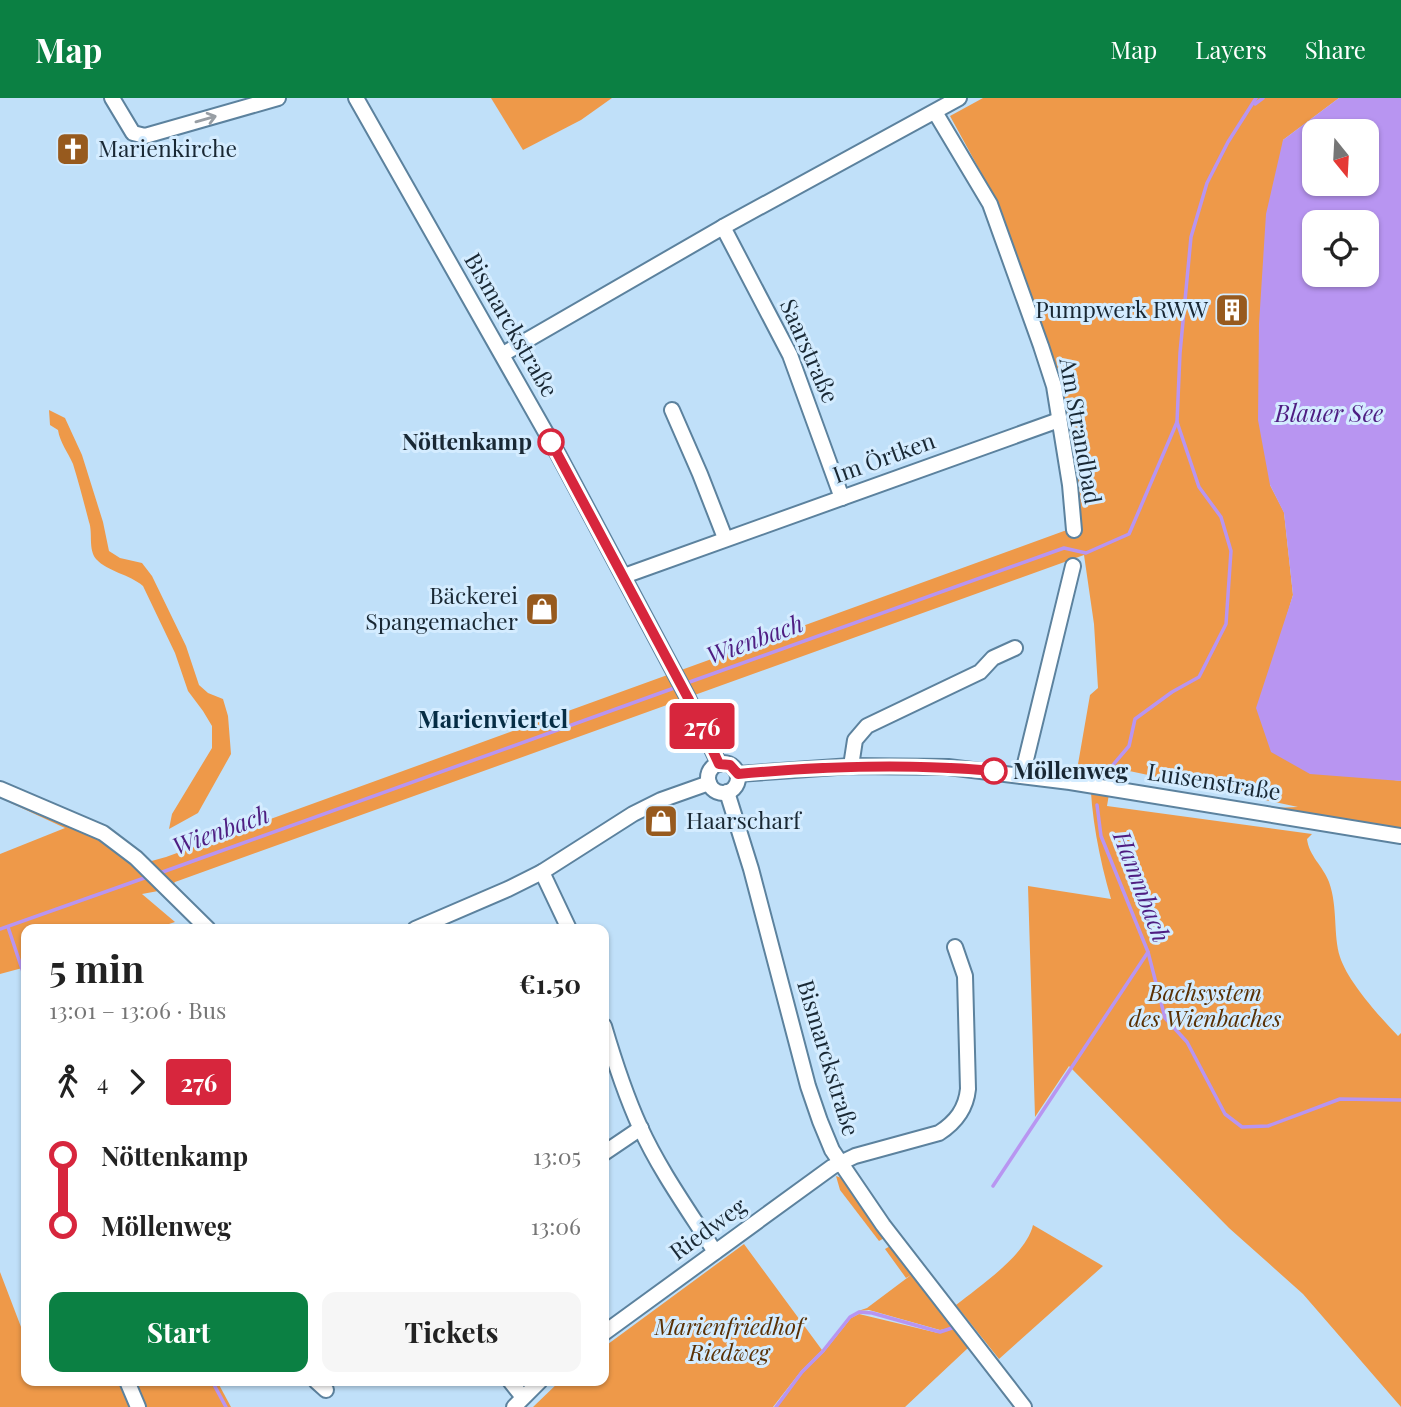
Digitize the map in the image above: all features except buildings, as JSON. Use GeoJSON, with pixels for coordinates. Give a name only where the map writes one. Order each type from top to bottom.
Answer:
{"type":"FeatureCollection","features":[{"type":"Feature","properties":{"kind":"street"},"geometry":{"type":"LineString","coordinates":[[112,98],[133,133],[145,136],[278,98]]}},
{"type":"Feature","properties":{"kind":"street","name":"Bismarckstraße"},"geometry":{"type":"LineString","coordinates":[[356,98],[503,354],[624,576],[719,764]]}},
{"type":"Feature","properties":{"kind":"street"},"geometry":{"type":"LineString","coordinates":[[503,354],[723,227],[959,98]]}},
{"type":"Feature","properties":{"kind":"street","name":"Am Strandbad"},"geometry":{"type":"LineString","coordinates":[[935,112],[990,204],[1041,346],[1054,386],[1070,485],[1074,530]]}},
{"type":"Feature","properties":{"kind":"street","name":"Saarstraße"},"geometry":{"type":"LineString","coordinates":[[723,227],[790,355],[842,498]]}},
{"type":"Feature","properties":{"kind":"street"},"geometry":{"type":"LineString","coordinates":[[672,410],[725,538]]}},
{"type":"Feature","properties":{"kind":"street","name":"Im Örtken"},"geometry":{"type":"LineString","coordinates":[[624,576],[1059,421]]}},
{"type":"Feature","properties":{"kind":"street"},"geometry":{"type":"LineString","coordinates":[[1022,776],[1073,566]]}},
{"type":"Feature","properties":{"kind":"street"},"geometry":{"type":"LineString","coordinates":[[852,766],[855,740],[867,726],[981,672],[993,657],[1015,648]]}},
{"type":"Feature","properties":{"kind":"street"},"geometry":{"type":"LineString","coordinates":[[719,764],[730,765],[738,774],[736,785],[727,792],[716,791],[709,783],[710,771],[719,764]]}},
{"type":"Feature","properties":{"kind":"street","name":"Luisenstraße"},"geometry":{"type":"LineString","coordinates":[[738,774],[852,766],[948,766],[1083,784],[1401,836]]}},
{"type":"Feature","properties":{"kind":"street"},"geometry":{"type":"LineString","coordinates":[[427,924],[542,872],[633,814],[661,800],[709,783]]}},
{"type":"Feature","properties":{"kind":"street"},"geometry":{"type":"LineString","coordinates":[[0,789],[103,833],[142,865],[203,924]]}},
{"type":"Feature","properties":{"kind":"street","name":"Bismarckstraße"},"geometry":{"type":"LineString","coordinates":[[727,792],[751,869],[808,1086],[820,1121],[840,1163],[883,1225],[1024,1407]]}},
{"type":"Feature","properties":{"kind":"street"},"geometry":{"type":"LineString","coordinates":[[542,872],[567,924]]}},
{"type":"Feature","properties":{"kind":"street","name":"Riedweg"},"geometry":{"type":"LineString","coordinates":[[609,1329],[823,1173],[855,1156],[939,1133],[950,1126],[965,1107],[968,1089],[965,976],[955,947]]}},
{"type":"Feature","properties":{"kind":"street"},"geometry":{"type":"LineString","coordinates":[[609,1043],[641,1128],[661,1166],[715,1252]]}},
{"type":"Feature","properties":{"kind":"street"},"geometry":{"type":"LineString","coordinates":[[609,1150],[641,1128]]}},
{"type":"Feature","properties":{"kind":"street"},"geometry":{"type":"LineString","coordinates":[[129,1386],[138,1407]]}},
{"type":"Feature","properties":{"kind":"street"},"geometry":{"type":"LineString","coordinates":[[518,1402],[535,1386]]}},
{"type":"Feature","properties":{"kind":"green space"},"geometry":{"type":"Polygon","coordinates":[[[491,98],[612,98],[581,120],[523,150],[491,98]]]}},
{"type":"Feature","properties":{"kind":"green space","name":"Bachsystem des Wienbaches"},"geometry":{"type":"Polygon","coordinates":[[[983,98],[1339,98],[1311,119],[1302,119],[1302,126],[1283,140],[1270,485],[1284,512],[1293,595],[1279,642],[1387,779],[1401,781],[1401,829],[1272,808],[1298,807],[1120,769],[1112,776],[1107,806],[1312,834],[1307,839],[1308,845],[1329,882],[1334,901],[1338,948],[1344,967],[1374,1009],[1398,1036],[1401,1033],[1401,1407],[1303,1294],[1229,1228],[1069,1066],[1035,1117],[1028,886],[1111,899],[1096,836],[1090,773],[1077,770],[1090,695],[1098,688],[1094,624],[1084,555],[175,882],[169,889],[142,894],[175,922],[21,924],[21,968],[0,974],[0,854],[65,828],[0,798],[0,795],[108,841],[137,865],[166,857],[1064,531],[1080,528],[1061,382],[995,198],[950,116],[983,98]]]}},
{"type":"Feature","properties":{"kind":"green space"},"geometry":{"type":"Polygon","coordinates":[[[49,410],[65,418],[82,455],[109,551],[120,558],[142,563],[152,576],[186,646],[199,685],[208,693],[223,699],[228,716],[231,754],[198,813],[169,829],[172,814],[212,748],[212,726],[188,691],[175,653],[143,586],[96,559],[75,471],[58,430],[50,425],[49,410]]]}},
{"type":"Feature","properties":{"kind":"green space"},"geometry":{"type":"Polygon","coordinates":[[[836,1176],[844,1179],[886,1237],[879,1241],[840,1190],[836,1176]]]}},
{"type":"Feature","properties":{"kind":"green space"},"geometry":{"type":"Polygon","coordinates":[[[1033,1225],[1103,1266],[999,1359],[956,1305],[1012,1258],[1029,1236],[1033,1225]]]}},
{"type":"Feature","properties":{"kind":"green space","name":"Marienfriedhof Riedweg"},"geometry":{"type":"Polygon","coordinates":[[[744,1244],[822,1350],[801,1371],[773,1407],[533,1407],[555,1386],[609,1386],[609,1343],[744,1244]]]}},
{"type":"Feature","properties":{"kind":"green space"},"geometry":{"type":"Polygon","coordinates":[[[892,1245],[1017,1407],[1013,1407],[968,1348],[905,1407],[777,1407],[803,1372],[824,1352],[851,1318],[859,1314],[938,1333],[952,1328],[940,1330],[869,1310],[858,1311],[867,1308],[911,1275],[906,1278],[885,1249],[892,1245]]]}},
{"type":"Feature","properties":{"kind":"green space"},"geometry":{"type":"Polygon","coordinates":[[[0,1272],[21,1327],[21,1386],[125,1386],[134,1407],[0,1407],[0,1272]]]}},
{"type":"Feature","properties":{"kind":"green space"},"geometry":{"type":"Polygon","coordinates":[[[133,1386],[220,1386],[231,1407],[142,1407],[133,1386]]]}},
{"type":"Feature","properties":{"kind":"water","name":"Blauer See"},"geometry":{"type":"Polygon","coordinates":[[[1339,98],[1401,98],[1401,781],[1310,774],[1271,752],[1256,708],[1293,595],[1284,513],[1270,485],[1258,420],[1259,324],[1266,214],[1283,140],[1302,126],[1302,196],[1379,196],[1379,119],[1311,119],[1339,98]]]}},
{"type":"Feature","properties":{"kind":"waterway","name":"Hammbach"},"geometry":{"type":"LineString","coordinates":[[1101,779],[1129,746],[1135,719],[1172,692],[1199,677],[1226,624],[1231,551],[1221,517],[1199,487],[1177,422],[1180,353],[1191,237],[1207,183],[1228,142],[1256,98]]}},
{"type":"Feature","properties":{"kind":"waterway"},"geometry":{"type":"LineString","coordinates":[[1255,104],[1263,98]]}},
{"type":"Feature","properties":{"kind":"waterway","name":"Wienbach"},"geometry":{"type":"LineString","coordinates":[[684,684],[1064,548],[1086,553],[1129,534],[1177,422]]}},
{"type":"Feature","properties":{"kind":"waterway","name":"Wienbach"},"geometry":{"type":"LineString","coordinates":[[157,874],[677,687]]}},
{"type":"Feature","properties":{"kind":"waterway","name":"Hammbach"},"geometry":{"type":"LineString","coordinates":[[1097,805],[1101,836],[1148,952],[1165,1018],[1187,1042],[1225,1114],[1242,1127],[1268,1126],[1340,1099],[1401,1100]]}},
{"type":"Feature","properties":{"kind":"waterway","name":"Wienbach"},"geometry":{"type":"LineString","coordinates":[[0,929],[150,876]]}},
{"type":"Feature","properties":{"kind":"waterway"},"geometry":{"type":"LineString","coordinates":[[8,927],[21,966]]}},
{"type":"Feature","properties":{"kind":"waterway"},"geometry":{"type":"LineString","coordinates":[[993,1186],[1148,952]]}},
{"type":"Feature","properties":{"kind":"waterway"},"geometry":{"type":"LineString","coordinates":[[776,1407],[802,1372],[850,1317],[859,1312],[872,1313],[940,1332],[952,1328]]}},
{"type":"Feature","properties":{"kind":"waterway"},"geometry":{"type":"LineString","coordinates":[[215,1386],[226,1407]]}},
{"type":"Feature","properties":{"kind":"bus line","name":"276"},"geometry":{"type":"LineString","coordinates":[[551,442],[688,698],[719,764],[730,765],[738,774],[852,766],[948,766],[994,771]]}},
{"type":"Feature","properties":{"kind":"place","name":"Marienkirche"},"geometry":{"type":"Point","coordinates":[73,149]}},
{"type":"Feature","properties":{"kind":"place","name":"Pumpwerk RWW"},"geometry":{"type":"Point","coordinates":[1232,310]}},
{"type":"Feature","properties":{"kind":"place","name":"Nöttenkamp"},"geometry":{"type":"Point","coordinates":[551,442]}},
{"type":"Feature","properties":{"kind":"place","name":"Bäckerei Spangemacher"},"geometry":{"type":"Point","coordinates":[542,609]}},
{"type":"Feature","properties":{"kind":"place","name":"Möllenweg"},"geometry":{"type":"Point","coordinates":[994,771]}},
{"type":"Feature","properties":{"kind":"place","name":"Haarscharf"},"geometry":{"type":"Point","coordinates":[661,821]}},
{"type":"Feature","properties":{"kind":"district","name":"Marienviertel"},"geometry":{"type":"Point","coordinates":[493,720]}}]}
